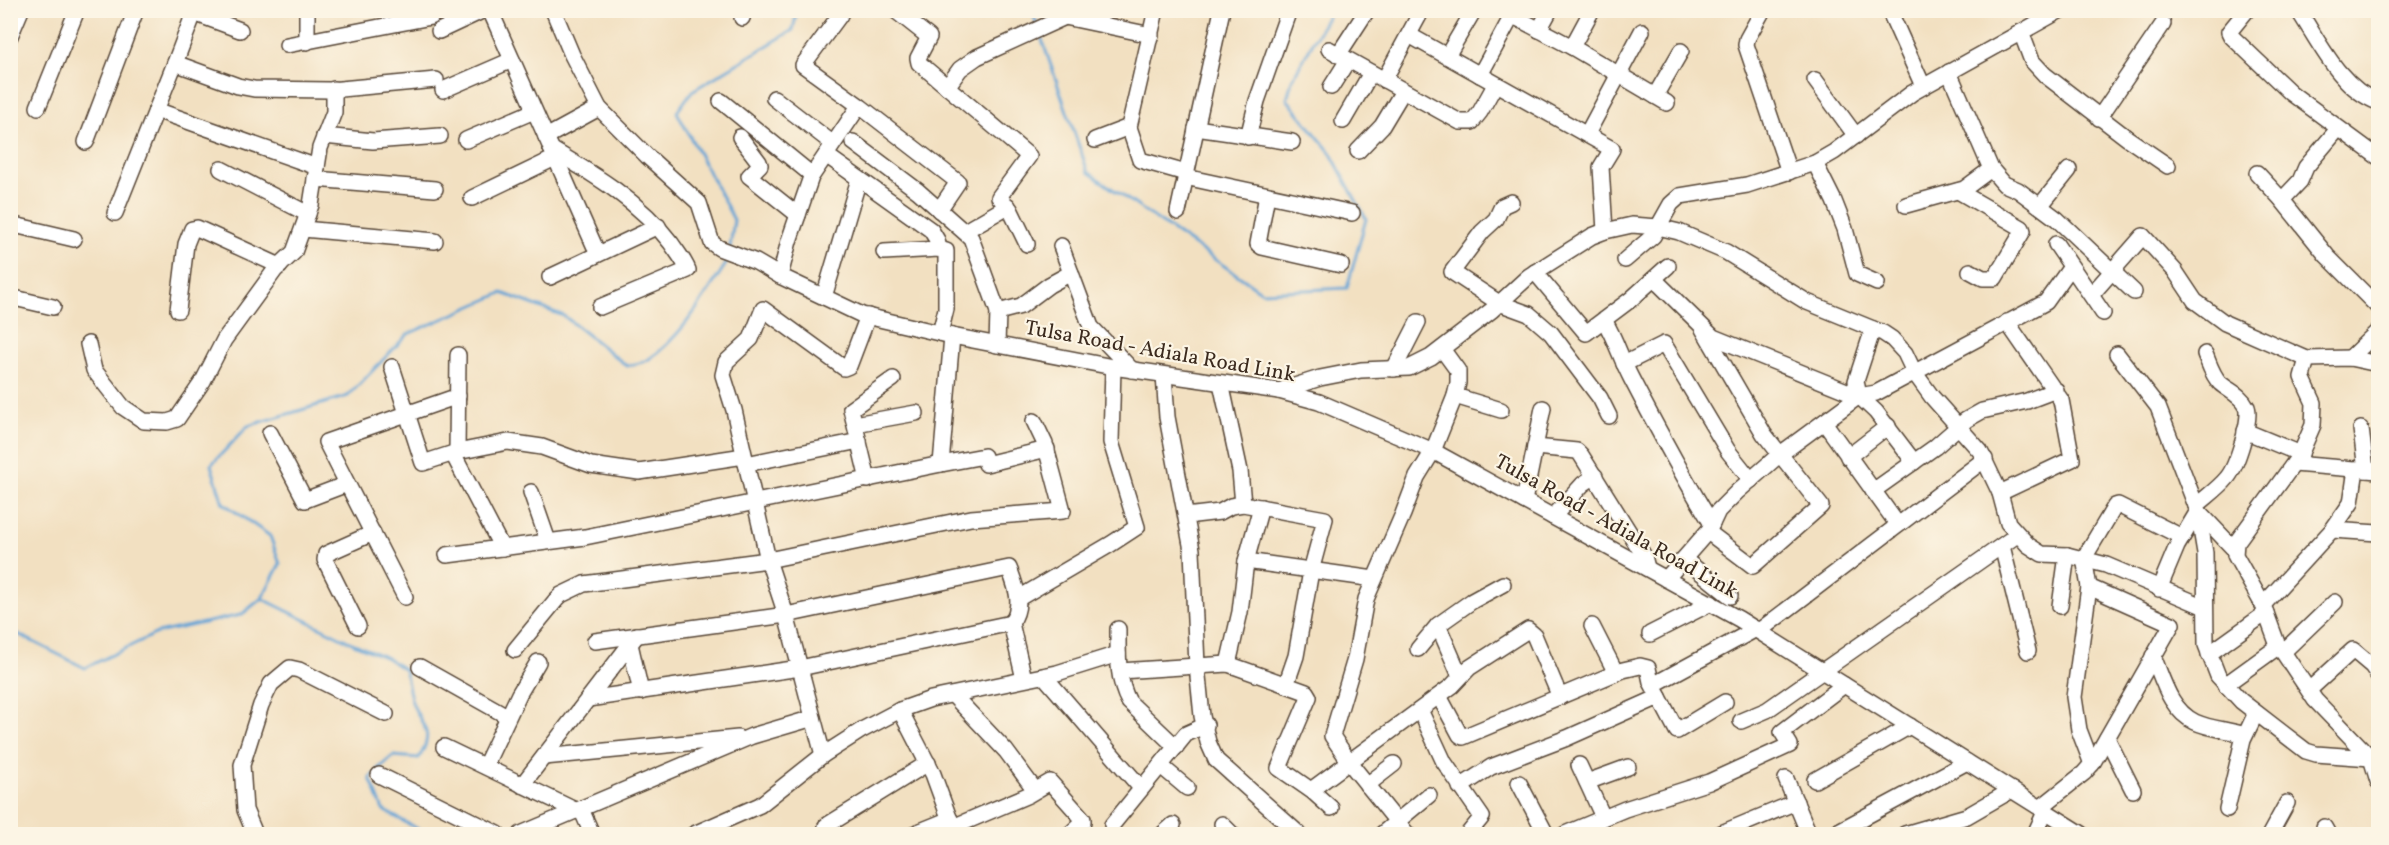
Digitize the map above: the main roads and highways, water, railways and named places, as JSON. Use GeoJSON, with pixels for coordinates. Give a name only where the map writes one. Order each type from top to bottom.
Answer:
{"type":"FeatureCollection","features":[{"type":"Feature","properties":{"kind":"waterway"},"geometry":{"type":"LineString","coordinates":[[730,247],[734,220],[677,112],[692,91],[793,30],[797,10]]}},
{"type":"Feature","properties":{"kind":"waterway"},"geometry":{"type":"LineString","coordinates":[[1032,10],[1037,25]]}},
{"type":"Feature","properties":{"kind":"waterway"},"geometry":{"type":"LineString","coordinates":[[1040,34],[1088,172],[1262,292],[1347,288],[1366,219],[1330,152],[1287,99],[1292,80],[1331,10]]}},
{"type":"Feature","properties":{"kind":"waterway"},"geometry":{"type":"LineString","coordinates":[[10,630],[85,668],[157,633],[241,615],[262,598],[280,564],[270,536],[223,503],[211,465],[248,426],[348,396],[408,334],[502,293],[564,316],[627,366],[644,362],[661,350],[683,327],[729,257]]}},
{"type":"Feature","properties":{"kind":"waterway"},"geometry":{"type":"LineString","coordinates":[[263,599],[387,658],[405,670],[412,702],[427,735],[424,749],[419,758],[393,756],[378,769]]}},
{"type":"Feature","properties":{"kind":"waterway"},"geometry":{"type":"LineString","coordinates":[[374,774],[370,778],[383,810],[427,834]]}}]}
